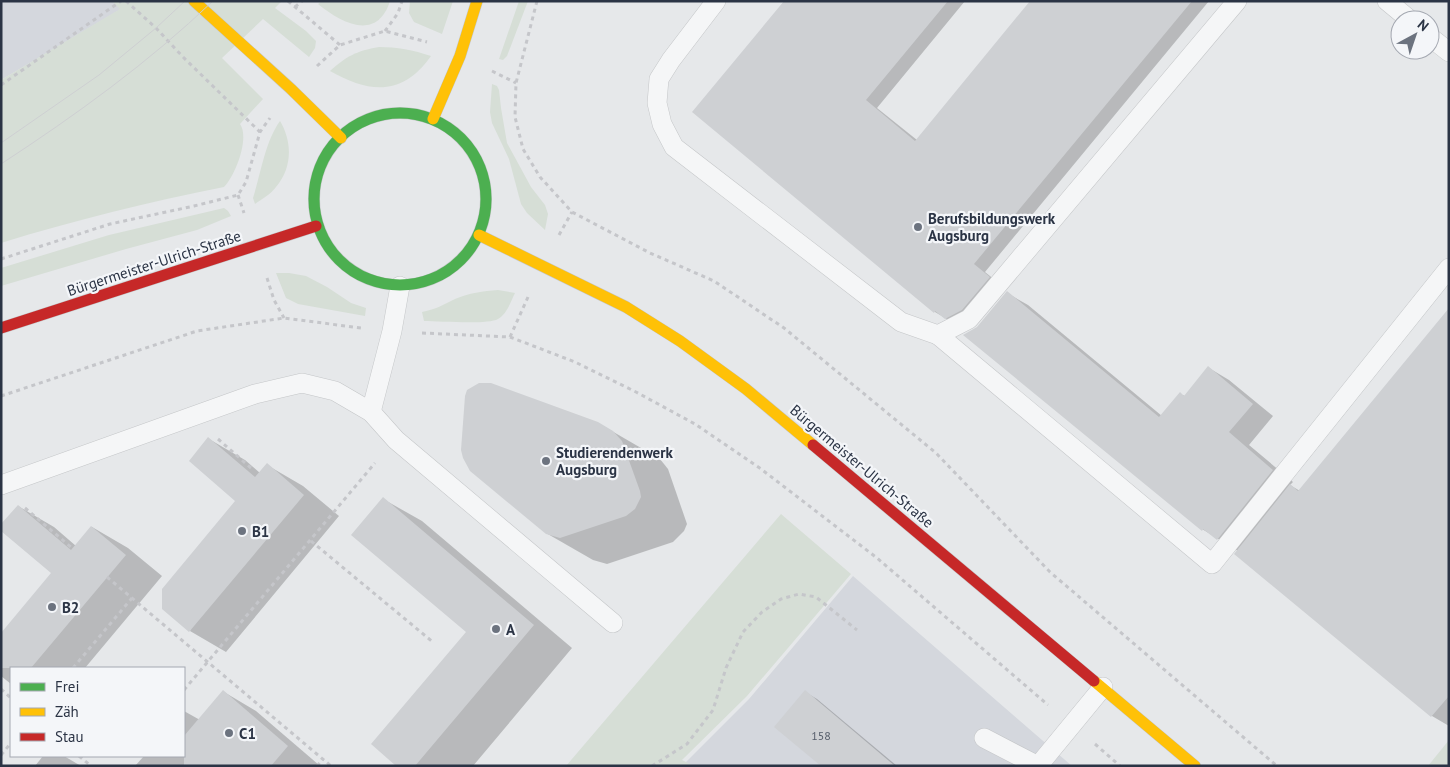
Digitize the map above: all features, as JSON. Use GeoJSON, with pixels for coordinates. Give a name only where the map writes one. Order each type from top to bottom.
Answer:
{"type":"FeatureCollection","features":[{"type":"Feature","properties":{"kind":"main road"},"geometry":{"type":"LineString","coordinates":[[194,1],[291,89],[340,138]]}},
{"type":"Feature","properties":{"kind":"main road"},"geometry":{"type":"LineString","coordinates":[[433,119],[460,56],[477,1]]}},
{"type":"Feature","properties":{"kind":"main road"},"geometry":{"type":"LineString","coordinates":[[408,113],[433,119],[452,130],[465,142],[476,157],[485,185],[486,204],[484,222],[479,235],[455,266],[432,280],[400,286],[368,279],[339,260],[316,226],[314,197],[316,179],[322,161],[345,132],[362,121],[380,115],[408,113]]}},
{"type":"Feature","properties":{"kind":"main road","name":"Bürgermeister-Ulrich-Straße"},"geometry":{"type":"LineString","coordinates":[[1,328],[316,226]]}},
{"type":"Feature","properties":{"kind":"main road","name":"Bürgermeister-Ulrich-Straße"},"geometry":{"type":"LineString","coordinates":[[479,235],[626,307],[680,341],[746,389],[1195,766]]}},
{"type":"Feature","properties":{"kind":"lane"},"geometry":{"type":"LineString","coordinates":[[716,1],[670,60],[659,79],[657,103],[662,124],[674,147],[901,322],[938,336],[1212,564],[1449,268]]}},
{"type":"Feature","properties":{"kind":"lane"},"geometry":{"type":"LineString","coordinates":[[938,336],[969,320],[1237,1]]}},
{"type":"Feature","properties":{"kind":"lane"},"geometry":{"type":"LineString","coordinates":[[1387,1],[1398,10]]}},
{"type":"Feature","properties":{"kind":"lane"},"geometry":{"type":"LineString","coordinates":[[371,412],[392,331],[400,286]]}},
{"type":"Feature","properties":{"kind":"lane"},"geometry":{"type":"LineString","coordinates":[[1,484],[254,394],[302,383],[334,392],[371,412],[396,440],[613,623]]}},
{"type":"Feature","properties":{"kind":"lane"},"geometry":{"type":"LineString","coordinates":[[984,738],[1038,766],[1103,687]]}},
{"type":"Feature","properties":{"kind":"path"},"geometry":{"type":"LineString","coordinates":[[1,85],[121,1]]}},
{"type":"Feature","properties":{"kind":"path"},"geometry":{"type":"LineString","coordinates":[[126,1],[156,28],[260,132]]}},
{"type":"Feature","properties":{"kind":"path"},"geometry":{"type":"LineString","coordinates":[[288,1],[340,45]]}},
{"type":"Feature","properties":{"kind":"path"},"geometry":{"type":"LineString","coordinates":[[295,7],[302,1]]}},
{"type":"Feature","properties":{"kind":"path"},"geometry":{"type":"LineString","coordinates":[[1,259],[110,224],[238,195],[246,182],[260,132],[291,89],[340,45],[385,31],[398,13],[402,1]]}},
{"type":"Feature","properties":{"kind":"path"},"geometry":{"type":"LineString","coordinates":[[537,1],[516,83],[515,117],[524,149],[540,177],[572,212],[650,253],[714,281],[784,328],[936,453],[1050,572],[1276,766]]}},
{"type":"Feature","properties":{"kind":"path"},"geometry":{"type":"LineString","coordinates":[[1,396],[197,331],[284,318],[392,331],[510,337],[574,362],[636,392],[695,424],[761,469],[878,558],[1120,766]]}},
{"type":"Feature","properties":{"kind":"path"},"geometry":{"type":"LineString","coordinates":[[192,417],[251,468]]}},
{"type":"Feature","properties":{"kind":"path"},"geometry":{"type":"LineString","coordinates":[[185,689],[396,440]]}},
{"type":"Feature","properties":{"kind":"path"},"geometry":{"type":"LineString","coordinates":[[23,506],[72,548]]}},
{"type":"Feature","properties":{"kind":"path"},"geometry":{"type":"LineString","coordinates":[[310,541],[434,643]]}},
{"type":"Feature","properties":{"kind":"path"},"geometry":{"type":"LineString","coordinates":[[107,577],[331,766]]}},
{"type":"Feature","properties":{"kind":"path"},"geometry":{"type":"LineString","coordinates":[[652,766],[687,744],[713,710],[726,668],[743,632],[768,608],[781,600],[799,594],[816,597],[857,630]]}},
{"type":"Feature","properties":{"kind":"path"},"geometry":{"type":"LineString","coordinates":[[74,667],[132,598]]}},
{"type":"Feature","properties":{"kind":"path"},"geometry":{"type":"LineString","coordinates":[[1,755],[10,743]]}},
{"type":"Feature","properties":{"kind":"path"},"geometry":{"type":"LineString","coordinates":[[81,757],[91,766]]}},
{"type":"Feature","properties":{"kind":"path"},"geometry":{"type":"LineString","coordinates":[[317,766],[323,759]]}},
{"type":"Feature","properties":{"kind":"shaded area"},"geometry":{"type":"Polygon","coordinates":[[[1,1],[112,1],[121,9],[1,80],[1,1]]]}},
{"type":"Feature","properties":{"kind":"shaded area"},"geometry":{"type":"Polygon","coordinates":[[[112,1],[282,1],[275,8],[306,31],[316,41],[315,48],[309,57],[263,19],[222,58],[263,99],[240,124],[243,130],[243,138],[240,157],[233,174],[224,187],[112,212],[1,243],[1,80],[120,9],[112,1]]]}},
{"type":"Feature","properties":{"kind":"shaded area"},"geometry":{"type":"Polygon","coordinates":[[[322,1],[390,1],[384,14],[377,21],[368,25],[358,25],[347,22],[327,11],[318,4],[322,1]]]}},
{"type":"Feature","properties":{"kind":"shaded area"},"geometry":{"type":"Polygon","coordinates":[[[410,1],[453,1],[442,34],[414,22],[409,13],[410,1]]]}},
{"type":"Feature","properties":{"kind":"shaded area"},"geometry":{"type":"Polygon","coordinates":[[[519,1],[528,1],[507,56],[503,60],[499,59],[519,1]]]}},
{"type":"Feature","properties":{"kind":"shaded area"},"geometry":{"type":"Polygon","coordinates":[[[379,47],[405,49],[431,56],[408,79],[397,85],[384,87],[358,84],[330,71],[352,55],[379,47]]]}},
{"type":"Feature","properties":{"kind":"shaded area"},"geometry":{"type":"Polygon","coordinates":[[[492,84],[497,86],[499,90],[507,143],[531,187],[545,205],[548,214],[545,230],[527,213],[521,204],[509,159],[492,123],[490,112],[492,84]]]}},
{"type":"Feature","properties":{"kind":"shaded area"},"geometry":{"type":"Polygon","coordinates":[[[280,121],[287,137],[288,163],[282,179],[274,190],[255,204],[253,198],[264,158],[271,138],[280,121]]]}},
{"type":"Feature","properties":{"kind":"shaded area"},"geometry":{"type":"Polygon","coordinates":[[[224,208],[231,216],[197,230],[1,286],[1,268],[109,235],[224,208]]]}},
{"type":"Feature","properties":{"kind":"shaded area"},"geometry":{"type":"Polygon","coordinates":[[[276,273],[306,276],[351,303],[366,308],[365,316],[298,304],[286,298],[276,273]]]}},
{"type":"Feature","properties":{"kind":"shaded area"},"geometry":{"type":"Polygon","coordinates":[[[498,290],[515,293],[506,311],[498,319],[484,322],[424,321],[422,312],[466,295],[498,290]]]}},
{"type":"Feature","properties":{"kind":"shaded area"},"geometry":{"type":"Polygon","coordinates":[[[781,514],[851,574],[747,696],[682,760],[694,766],[566,766],[781,514]]]}},
{"type":"Feature","properties":{"kind":"shaded area"},"geometry":{"type":"Polygon","coordinates":[[[853,576],[1072,766],[682,766],[749,699],[853,576]]]}},
{"type":"Feature","properties":{"kind":"shaded area"},"geometry":{"type":"Polygon","coordinates":[[[1449,740],[1449,766],[1428,766],[1449,740]]]}},
{"type":"Feature","properties":{"kind":"building","name":"Berufsbildungswerk Augsburg"},"geometry":{"type":"Polygon","coordinates":[[[784,1],[948,1],[866,100],[915,141],[1030,1],[1192,1],[974,264],[990,277],[962,310],[945,319],[935,311],[934,313],[692,112],[784,1]]]}},
{"type":"Feature","properties":{"kind":"building"},"geometry":{"type":"Polygon","coordinates":[[[1007,291],[1159,417],[1180,392],[1184,396],[1208,366],[1253,404],[1229,432],[1273,470],[1217,540],[1203,529],[1202,531],[963,335],[977,327],[1007,291]]]}},
{"type":"Feature","properties":{"kind":"building"},"geometry":{"type":"Polygon","coordinates":[[[1449,308],[1449,696],[1431,717],[1234,554],[1290,484],[1298,491],[1449,308]]]}},
{"type":"Feature","properties":{"kind":"building","name":"Studierendenwerk Augsburg"},"geometry":{"type":"Polygon","coordinates":[[[479,383],[491,383],[598,422],[613,431],[622,441],[640,491],[641,497],[635,509],[626,516],[560,538],[546,534],[470,471],[463,458],[461,450],[465,396],[467,390],[479,383]]]}},
{"type":"Feature","properties":{"kind":"building","name":"B1"},"geometry":{"type":"Polygon","coordinates":[[[208,437],[255,477],[267,463],[304,495],[189,632],[162,609],[162,589],[235,501],[189,461],[208,437]]]}},
{"type":"Feature","properties":{"kind":"building","name":"A"},"geometry":{"type":"Polygon","coordinates":[[[383,497],[534,625],[415,766],[396,766],[371,744],[466,632],[351,535],[383,497]]]}},
{"type":"Feature","properties":{"kind":"building","name":"B2"},"geometry":{"type":"Polygon","coordinates":[[[18,505],[71,550],[91,526],[126,555],[32,667],[1,668],[1,633],[51,573],[1,531],[1,524],[18,505]]]}},
{"type":"Feature","properties":{"kind":"building","name":"C1"},"geometry":{"type":"Polygon","coordinates":[[[223,690],[288,746],[271,766],[184,766],[185,735],[223,690]]]}},
{"type":"Feature","properties":{"kind":"building"},"geometry":{"type":"Polygon","coordinates":[[[805,690],[895,766],[821,766],[774,727],[805,690]]]}},
{"type":"Feature","properties":{"kind":"tram line"},"geometry":{"type":"LineString","coordinates":[[1,143],[99,75],[156,28],[185,1]]}},
{"type":"Feature","properties":{"kind":"tram line"},"geometry":{"type":"LineString","coordinates":[[1,164],[57,127],[111,87],[163,46],[213,1]]}},
{"type":"Feature","properties":{"kind":"traffic: fast"},"geometry":{"type":"LineString","coordinates":[[400,113],[417,115],[433,120],[461,138],[479,166],[484,182],[486,199],[484,216],[479,232],[461,260],[433,278],[417,283],[400,285],[383,283],[367,278],[339,260],[321,232],[316,216],[314,199],[316,182],[321,166],[339,138],[367,120],[383,115],[400,113]]}},
{"type":"Feature","properties":{"kind":"traffic: slow"},"geometry":{"type":"LineString","coordinates":[[194,1],[291,89],[341,138]]}},
{"type":"Feature","properties":{"kind":"traffic: slow"},"geometry":{"type":"LineString","coordinates":[[433,119],[460,56],[477,1]]}},
{"type":"Feature","properties":{"kind":"traffic: slow"},"geometry":{"type":"LineString","coordinates":[[479,235],[626,307],[680,341],[746,389],[813,445]]}},
{"type":"Feature","properties":{"kind":"traffic: slow"},"geometry":{"type":"LineString","coordinates":[[1094,681],[1195,766]]}},
{"type":"Feature","properties":{"kind":"traffic: jam"},"geometry":{"type":"LineString","coordinates":[[1,328],[316,226]]}},
{"type":"Feature","properties":{"kind":"traffic: jam"},"geometry":{"type":"LineString","coordinates":[[813,445],[1094,681]]}},
{"type":"Feature","properties":{"kind":"place","name":"Berufsbildungswerk Augsburg"},"geometry":{"type":"Point","coordinates":[918,227]}},
{"type":"Feature","properties":{"kind":"place","name":"Studierendenwerk Augsburg"},"geometry":{"type":"Point","coordinates":[546,461]}},
{"type":"Feature","properties":{"kind":"place","name":"B1"},"geometry":{"type":"Point","coordinates":[242,531]}},
{"type":"Feature","properties":{"kind":"place","name":"B2"},"geometry":{"type":"Point","coordinates":[52,607]}},
{"type":"Feature","properties":{"kind":"place","name":"A"},"geometry":{"type":"Point","coordinates":[496,629]}},
{"type":"Feature","properties":{"kind":"place","name":"C1"},"geometry":{"type":"Point","coordinates":[229,733]}}]}
